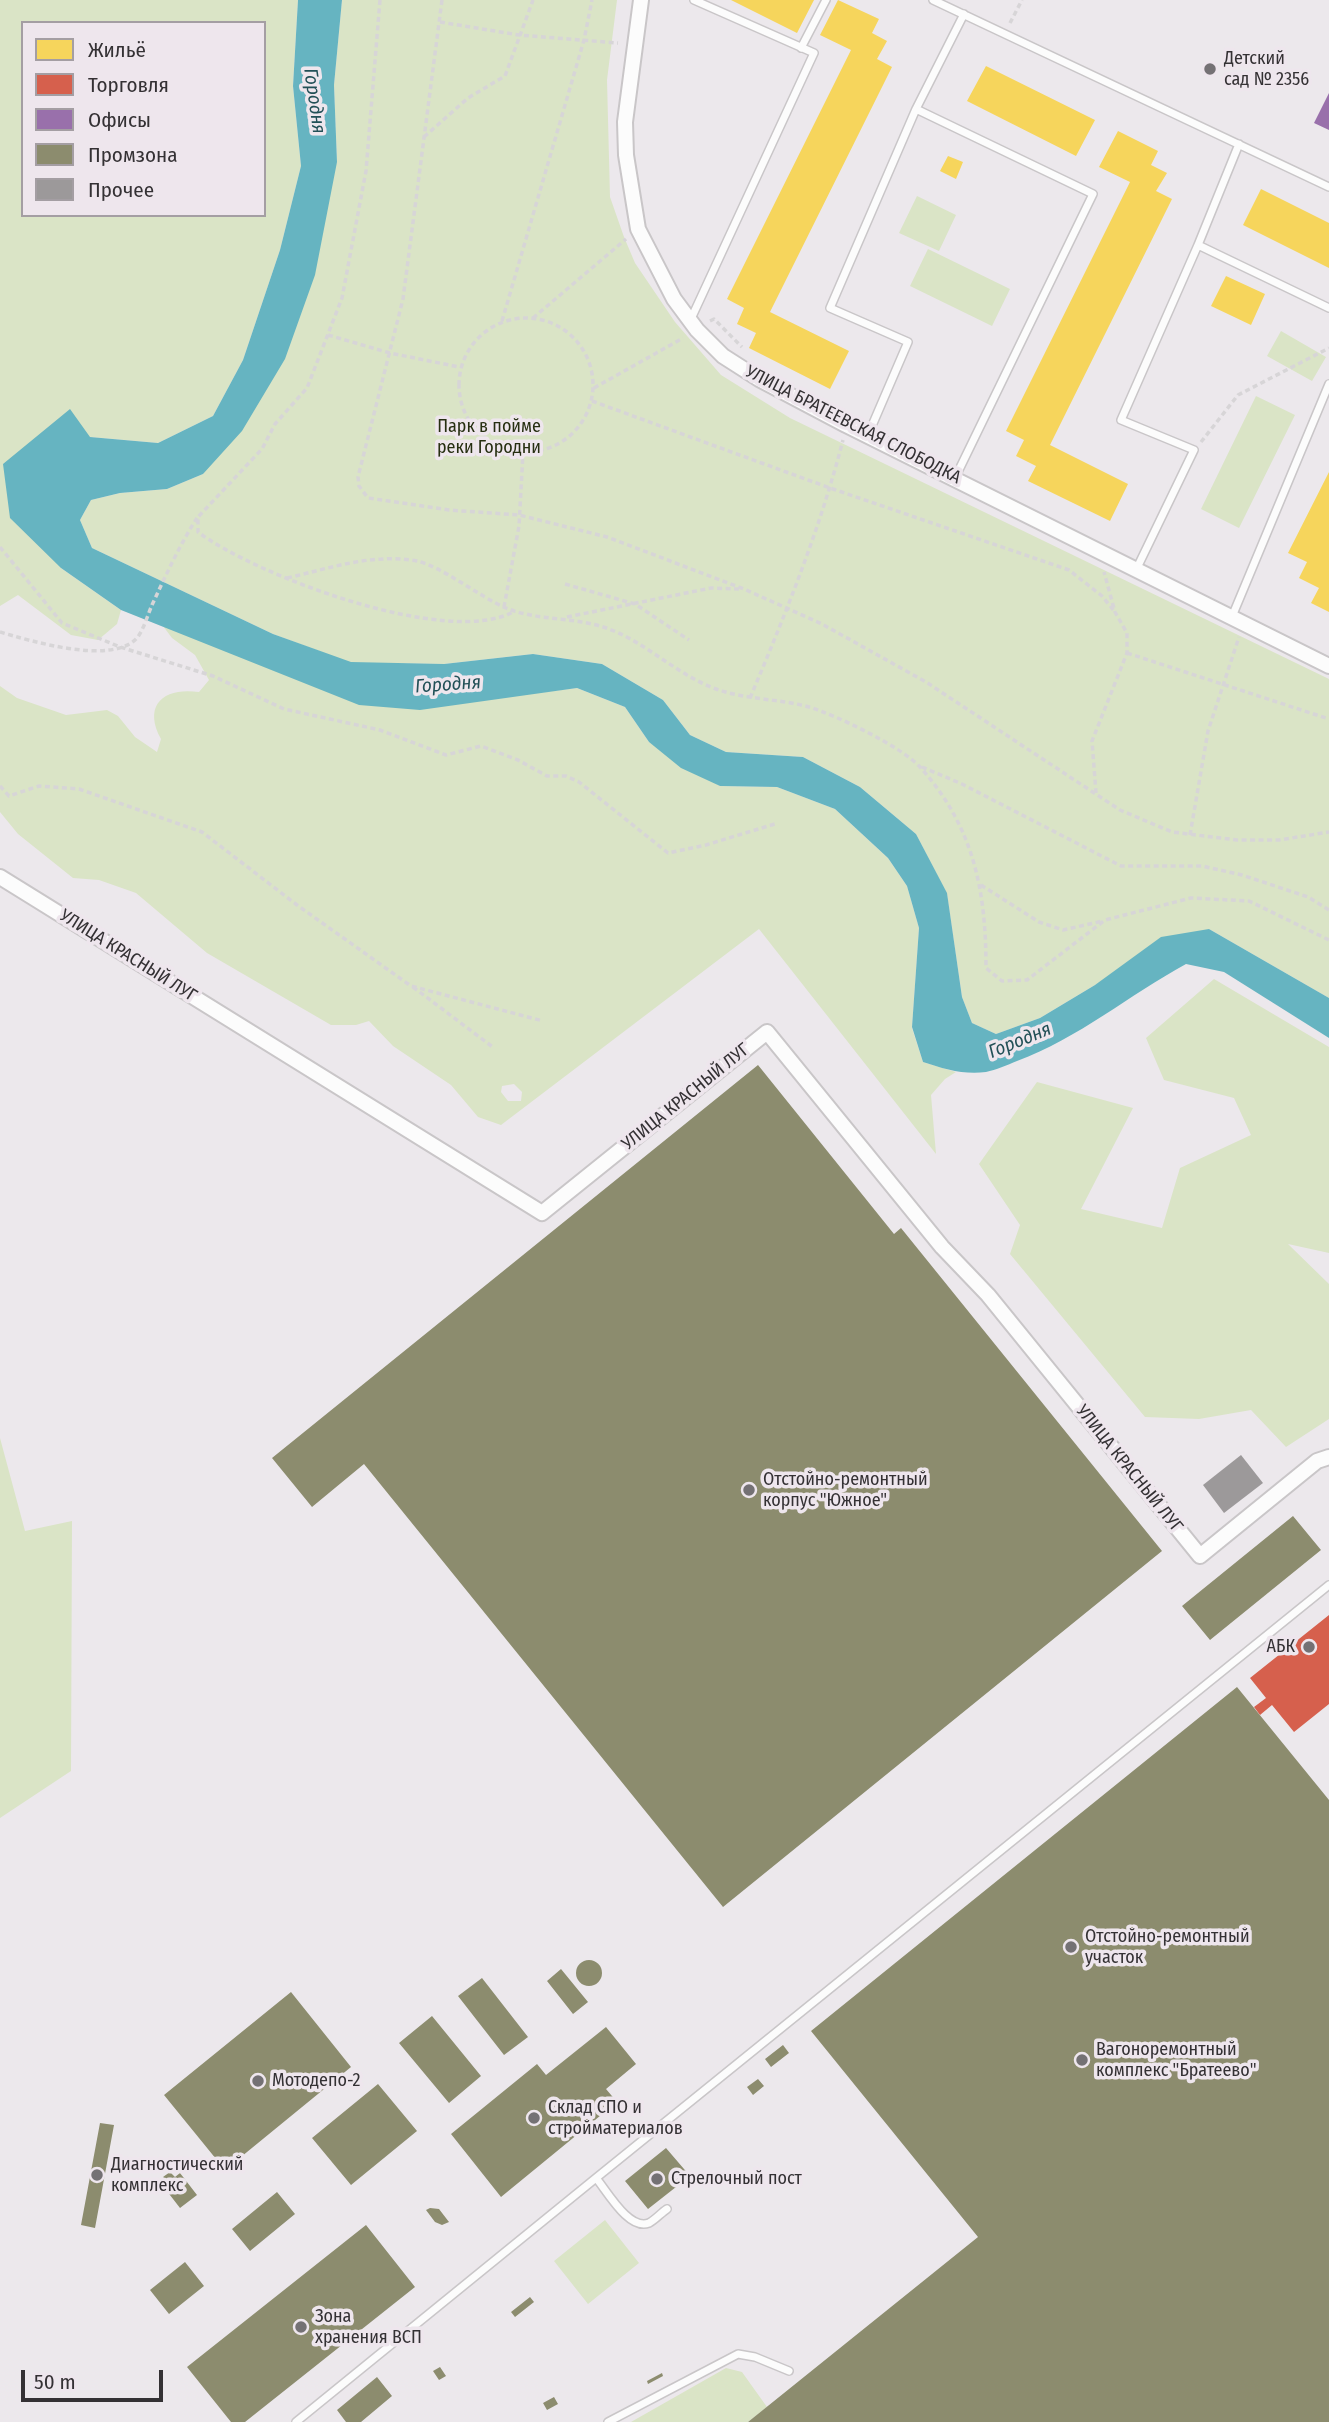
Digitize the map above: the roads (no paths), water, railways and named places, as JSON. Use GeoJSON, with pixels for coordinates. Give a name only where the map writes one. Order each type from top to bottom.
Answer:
{"type":"FeatureCollection","features":[{"type":"Feature","properties":{"kind":"street","name":"УЛИЦА БРАТЕЕВСКАЯ СЛОБОДКА"},"geometry":{"type":"LineString","coordinates":[[641,0],[625,122],[631,194],[638,229],[652,262],[690,327],[723,356],[759,379],[1329,666]]}},
{"type":"Feature","properties":{"kind":"street","name":"УЛИЦА КРАСНЫЙ ЛУГ"},"geometry":{"type":"LineString","coordinates":[[0,877],[542,1213],[767,1032],[942,1247],[988,1295],[1200,1556],[1317,1461],[1329,1457]]}},
{"type":"Feature","properties":{"kind":"lane"},"geometry":{"type":"LineString","coordinates":[[690,327],[814,53],[694,0]]}},
{"type":"Feature","properties":{"kind":"lane"},"geometry":{"type":"LineString","coordinates":[[802,48],[826,0]]}},
{"type":"Feature","properties":{"kind":"lane"},"geometry":{"type":"LineString","coordinates":[[933,0],[1329,187]]}},
{"type":"Feature","properties":{"kind":"lane"},"geometry":{"type":"LineString","coordinates":[[868,435],[908,342],[830,308],[916,109],[964,14]]}},
{"type":"Feature","properties":{"kind":"lane"},"geometry":{"type":"LineString","coordinates":[[916,109],[1093,194],[955,478]]}},
{"type":"Feature","properties":{"kind":"lane"},"geometry":{"type":"LineString","coordinates":[[1136,570],[1194,450],[1121,420],[1239,144]]}},
{"type":"Feature","properties":{"kind":"lane"},"geometry":{"type":"LineString","coordinates":[[1198,245],[1329,308]]}},
{"type":"Feature","properties":{"kind":"lane"},"geometry":{"type":"LineString","coordinates":[[1237,622],[1329,384]]}},
{"type":"Feature","properties":{"kind":"lane"},"geometry":{"type":"LineString","coordinates":[[296,2422],[1329,1585]]}},
{"type":"Feature","properties":{"kind":"lane"},"geometry":{"type":"LineString","coordinates":[[596,2178],[631,2220],[640,2225],[650,2222],[667,2209]]}},
{"type":"Feature","properties":{"kind":"lane"},"geometry":{"type":"LineString","coordinates":[[608,2422],[737,2354],[755,2357],[789,2371]]}},
{"type":"Feature","properties":{"kind":"water","name":"Городня"},"geometry":{"type":"Polygon","coordinates":[[[298,0],[342,0],[334,85],[337,162],[315,275],[285,359],[242,431],[203,474],[167,489],[120,493],[91,500],[80,520],[92,548],[273,634],[351,662],[444,664],[533,654],[602,664],[663,700],[690,735],[726,752],[803,757],[860,787],[916,834],[947,893],[962,997],[972,1023],[996,1034],[1040,1018],[1095,985],[1161,937],[1209,929],[1329,998],[1329,1038],[1224,972],[1186,964],[1062,1040],[1002,1067],[970,1073],[923,1062],[912,1027],[919,928],[907,886],[888,858],[835,809],[777,787],[720,786],[681,768],[649,742],[625,707],[577,688],[420,710],[359,705],[121,610],[61,568],[10,518],[3,464],[70,409],[90,437],[158,443],[213,416],[243,360],[280,250],[301,166],[293,86],[298,0]]]}},
{"type":"Feature","properties":{"kind":"place","name":"Детский сад № 2356"},"geometry":{"type":"Point","coordinates":[1210,69]}},
{"type":"Feature","properties":{"kind":"place","name":"Отстойно-ремонтный корпус \"Южное\""},"geometry":{"type":"Point","coordinates":[749,1490]}},
{"type":"Feature","properties":{"kind":"place","name":"АБК"},"geometry":{"type":"Point","coordinates":[1309,1647]}},
{"type":"Feature","properties":{"kind":"place","name":"Отстойно-ремонтный участок"},"geometry":{"type":"Point","coordinates":[1071,1947]}},
{"type":"Feature","properties":{"kind":"place","name":"Вагоноремонтный комплекс \"Братеево\""},"geometry":{"type":"Point","coordinates":[1082,2060]}},
{"type":"Feature","properties":{"kind":"place","name":"Мотодепо-2"},"geometry":{"type":"Point","coordinates":[258,2081]}},
{"type":"Feature","properties":{"kind":"place","name":"Склад СПО и стройматериалов"},"geometry":{"type":"Point","coordinates":[534,2118]}},
{"type":"Feature","properties":{"kind":"place","name":"Диагностический комплекс"},"geometry":{"type":"Point","coordinates":[97,2175]}},
{"type":"Feature","properties":{"kind":"place","name":"Стрелочный пост"},"geometry":{"type":"Point","coordinates":[657,2179]}},
{"type":"Feature","properties":{"kind":"place","name":"Зона хранения ВСП"},"geometry":{"type":"Point","coordinates":[301,2327]}},
{"type":"Feature","properties":{"kind":"park label","name":"Парк в пойме реки Городни"},"geometry":{"type":"Point","coordinates":[489,437]}}]}
